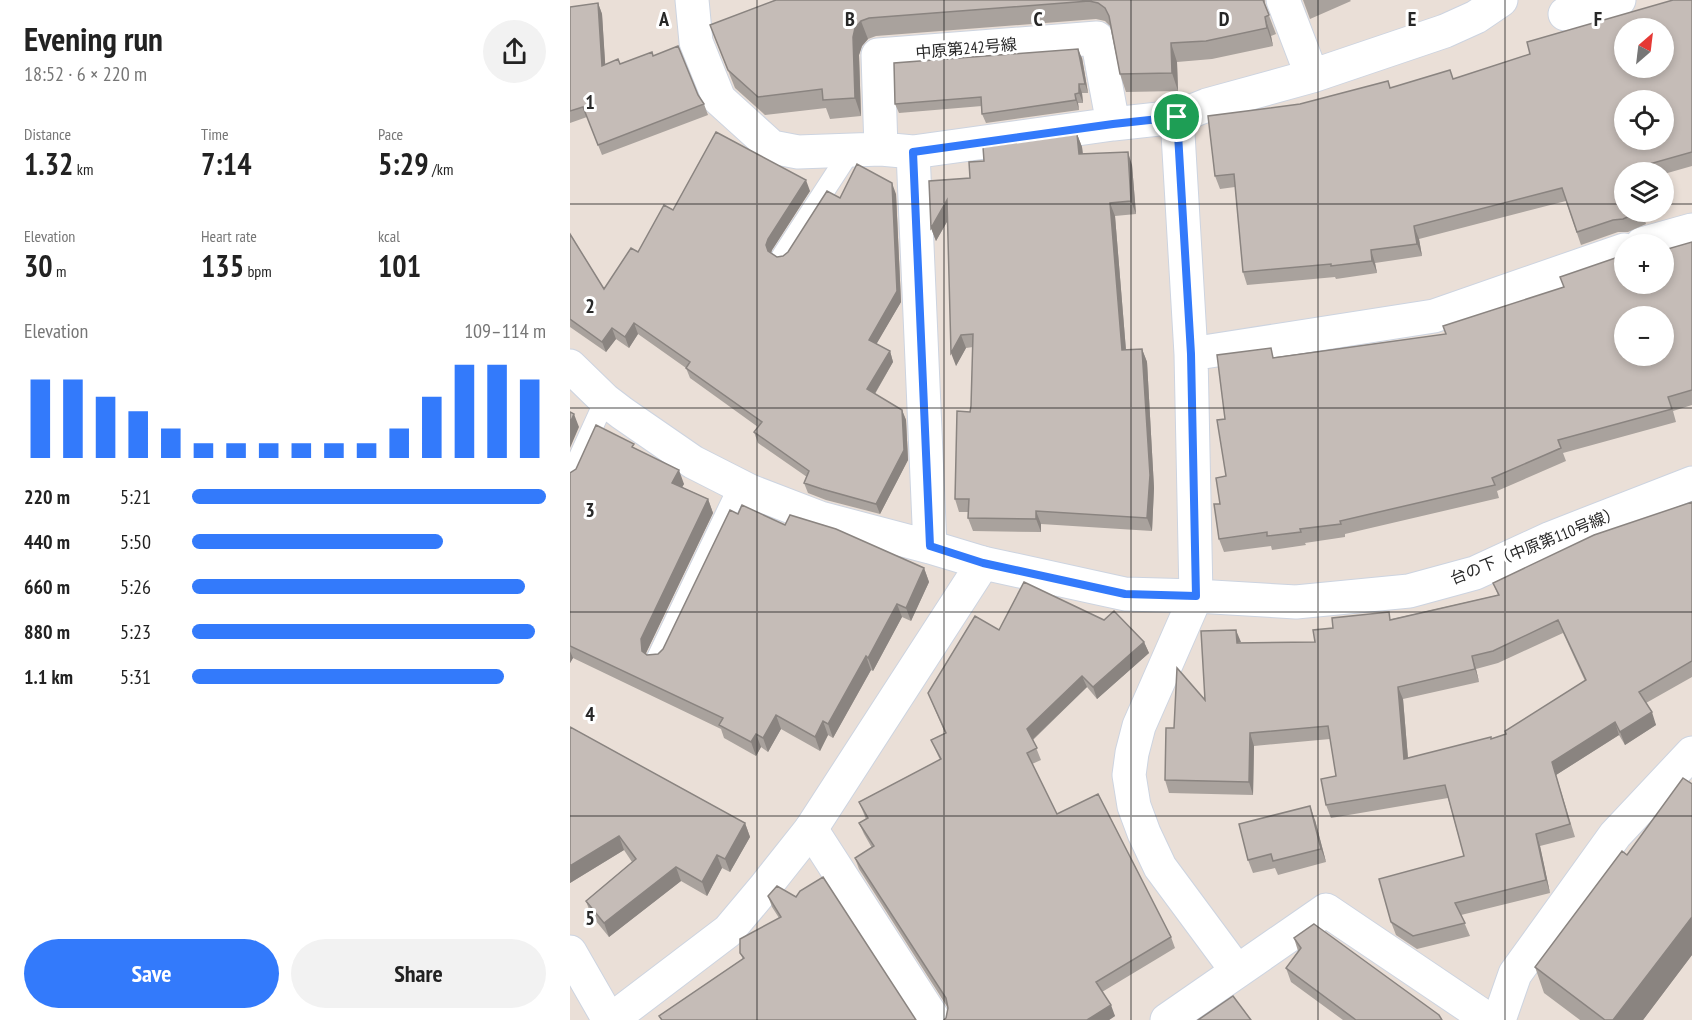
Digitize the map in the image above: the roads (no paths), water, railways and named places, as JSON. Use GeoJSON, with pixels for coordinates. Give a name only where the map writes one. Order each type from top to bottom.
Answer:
{"type":"FeatureCollection","features":[{"type":"Feature","properties":{"kind":"street"},"geometry":{"type":"LineString","coordinates":[[692,0],[696,42],[719,99],[772,147],[798,152],[866,149],[913,152],[1177,117],[1208,105],[1312,76],[1445,31],[1476,17],[1501,0]]}},
{"type":"Feature","properties":{"kind":"street"},"geometry":{"type":"LineString","coordinates":[[1283,0],[1312,76]]}},
{"type":"Feature","properties":{"kind":"street"},"geometry":{"type":"LineString","coordinates":[[1566,14],[1619,0]]}},
{"type":"Feature","properties":{"kind":"street","name":"中原第242号線"},"geometry":{"type":"LineString","coordinates":[[866,149],[878,55],[1097,38],[1113,124]]}},
{"type":"Feature","properties":{"kind":"street"},"geometry":{"type":"LineString","coordinates":[[1177,117],[1191,354],[1196,596],[1139,726],[1129,775],[1134,806],[1160,867],[1237,971]]}},
{"type":"Feature","properties":{"kind":"street"},"geometry":{"type":"LineString","coordinates":[[913,152],[930,546]]}},
{"type":"Feature","properties":{"kind":"street"},"geometry":{"type":"LineString","coordinates":[[1674,235],[1692,230]]}},
{"type":"Feature","properties":{"kind":"street"},"geometry":{"type":"LineString","coordinates":[[1191,354],[1434,316],[1614,253]]}},
{"type":"Feature","properties":{"kind":"street","name":"台の下（中原第110号線）"},"geometry":{"type":"LineString","coordinates":[[570,366],[605,400],[693,462],[739,486],[820,518],[930,546],[983,563],[1125,594],[1296,602],[1409,591],[1475,573],[1551,538],[1692,483]]}},
{"type":"Feature","properties":{"kind":"street"},"geometry":{"type":"LineString","coordinates":[[570,952],[610,1020],[728,931],[811,829],[983,563]]}},
{"type":"Feature","properties":{"kind":"street"},"geometry":{"type":"LineString","coordinates":[[1499,1020],[1515,974],[1608,844],[1692,753]]}},
{"type":"Feature","properties":{"kind":"street"},"geometry":{"type":"LineString","coordinates":[[811,829],[934,1020]]}},
{"type":"Feature","properties":{"kind":"street"},"geometry":{"type":"LineString","coordinates":[[1185,1015],[1237,971],[1326,909],[1489,1020]]}},
{"type":"Feature","properties":{"kind":"lane"},"geometry":{"type":"LineString","coordinates":[[782,256],[866,149]]}},
{"type":"Feature","properties":{"kind":"lane"},"geometry":{"type":"LineString","coordinates":[[570,477],[605,400]]}},
{"type":"Feature","properties":{"kind":"lane"},"geometry":{"type":"LineString","coordinates":[[657,658],[739,486]]}}]}
